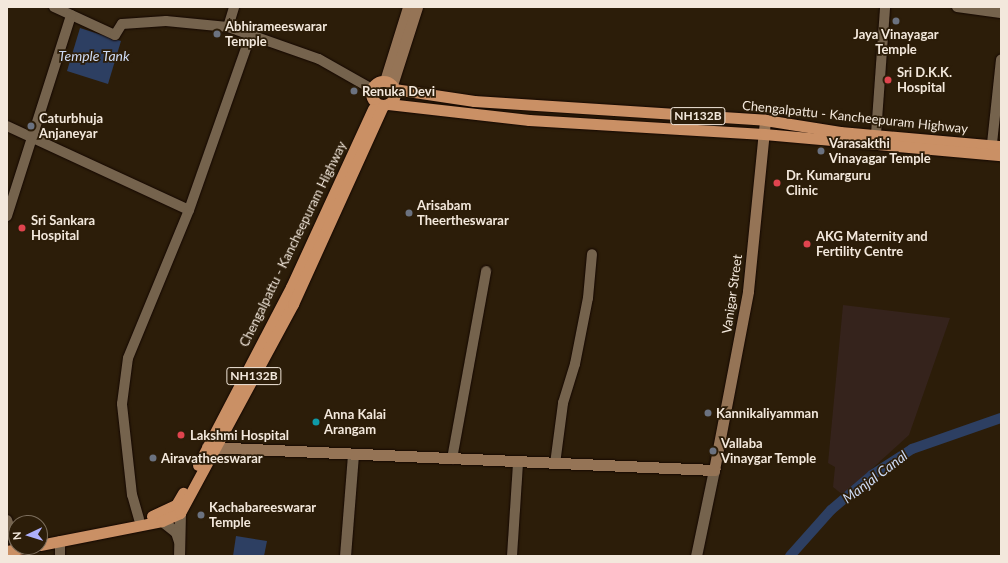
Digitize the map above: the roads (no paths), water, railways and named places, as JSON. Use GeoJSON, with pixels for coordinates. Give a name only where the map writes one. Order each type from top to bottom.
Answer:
{"type":"FeatureCollection","features":[{"type":"Feature","properties":{"kind":"highway"},"geometry":{"type":"LineString","coordinates":[[391,85],[377,82],[372,89],[383,105],[529,120],[996,150]]}},
{"type":"Feature","properties":{"kind":"highway","name":"Chengalpattu - Kancheepuram Highway"},"geometry":{"type":"LineString","coordinates":[[211,448],[383,105],[395,96],[391,85]]}},
{"type":"Feature","properties":{"kind":"highway","name":"Chengalpattu - Kancheepuram Highway"},"geometry":{"type":"LineString","coordinates":[[391,85],[474,101],[765,120],[996,150]]}},
{"type":"Feature","properties":{"kind":"highway","name":"NH132B"},"geometry":{"type":"LineString","coordinates":[[178,509],[211,448]]}},
{"type":"Feature","properties":{"kind":"highway"},"geometry":{"type":"LineString","coordinates":[[48,536],[139,519],[178,509]]}},
{"type":"Feature","properties":{"kind":"highway"},"geometry":{"type":"LineString","coordinates":[[48,543],[162,521],[178,509]]}},
{"type":"Feature","properties":{"kind":"main road"},"geometry":{"type":"LineString","coordinates":[[391,85],[408,7]]}},
{"type":"Feature","properties":{"kind":"main road"},"geometry":{"type":"LineString","coordinates":[[391,85],[417,7]]}},
{"type":"Feature","properties":{"kind":"main road","name":"Vanigar Street"},"geometry":{"type":"LineString","coordinates":[[714,470],[748,291],[765,120]]}},
{"type":"Feature","properties":{"kind":"main road"},"geometry":{"type":"LineString","coordinates":[[211,448],[714,470]]}},
{"type":"Feature","properties":{"kind":"street"},"geometry":{"type":"LineString","coordinates":[[54,7],[115,35],[122,24],[166,21],[228,27],[319,59],[372,89]]}},
{"type":"Feature","properties":{"kind":"street"},"geometry":{"type":"LineString","coordinates":[[228,27],[234,7]]}},
{"type":"Feature","properties":{"kind":"street"},"geometry":{"type":"LineString","coordinates":[[876,134],[885,7]]}},
{"type":"Feature","properties":{"kind":"street"},"geometry":{"type":"LineString","coordinates":[[957,7],[1001,13]]}},
{"type":"Feature","properties":{"kind":"street"},"geometry":{"type":"LineString","coordinates":[[7,216],[71,15]]}},
{"type":"Feature","properties":{"kind":"street"},"geometry":{"type":"LineString","coordinates":[[139,519],[126,450],[121,388],[128,358],[189,210],[251,34]]}},
{"type":"Feature","properties":{"kind":"street"},"geometry":{"type":"LineString","coordinates":[[996,150],[1001,60]]}},
{"type":"Feature","properties":{"kind":"street"},"geometry":{"type":"LineString","coordinates":[[7,126],[189,210]]}},
{"type":"Feature","properties":{"kind":"street"},"geometry":{"type":"LineString","coordinates":[[555,464],[563,403],[575,364],[588,298],[592,254]]}},
{"type":"Feature","properties":{"kind":"street"},"geometry":{"type":"LineString","coordinates":[[452,459],[486,271]]}},
{"type":"Feature","properties":{"kind":"street"},"geometry":{"type":"LineString","coordinates":[[345,556],[353,454]]}},
{"type":"Feature","properties":{"kind":"street"},"geometry":{"type":"LineString","coordinates":[[512,556],[518,462]]}},
{"type":"Feature","properties":{"kind":"street"},"geometry":{"type":"LineString","coordinates":[[696,556],[714,470]]}},
{"type":"Feature","properties":{"kind":"street"},"geometry":{"type":"LineString","coordinates":[[178,509],[180,544],[179,556]]}},
{"type":"Feature","properties":{"kind":"street"},"geometry":{"type":"LineString","coordinates":[[162,521],[176,532],[180,544]]}},
{"type":"Feature","properties":{"kind":"street"},"geometry":{"type":"LineString","coordinates":[[60,541],[60,556]]}},
{"type":"Feature","properties":{"kind":"water","name":"Temple Tank"},"geometry":{"type":"Polygon","coordinates":[[[80,28],[121,41],[108,84],[67,71],[80,28]]]}},
{"type":"Feature","properties":{"kind":"water"},"geometry":{"type":"Polygon","coordinates":[[[236,536],[267,541],[264,556],[233,556],[236,536]]]}},
{"type":"Feature","properties":{"kind":"waterway","name":"Manjal Canal"},"geometry":{"type":"LineString","coordinates":[[790,556],[831,510],[872,475],[912,449],[1001,418]]}},
{"type":"Feature","properties":{"kind":"place","name":"Jaya Vinayagar Temple"},"geometry":{"type":"Point","coordinates":[896,21]}},
{"type":"Feature","properties":{"kind":"place","name":"Abhirameeswarar Temple"},"geometry":{"type":"Point","coordinates":[217,34]}},
{"type":"Feature","properties":{"kind":"place","name":"Sri D.K.K. Hospital"},"geometry":{"type":"Point","coordinates":[888,80]}},
{"type":"Feature","properties":{"kind":"place","name":"Renuka Devi"},"geometry":{"type":"Point","coordinates":[354,91]}},
{"type":"Feature","properties":{"kind":"place","name":"Caturbhuja Anjaneyar"},"geometry":{"type":"Point","coordinates":[31,126]}},
{"type":"Feature","properties":{"kind":"place","name":"Varasakthi Vinayagar Temple"},"geometry":{"type":"Point","coordinates":[821,151]}},
{"type":"Feature","properties":{"kind":"place","name":"Dr. Kumarguru Clinic"},"geometry":{"type":"Point","coordinates":[777,183]}},
{"type":"Feature","properties":{"kind":"place","name":"Arisabam Theertheswarar"},"geometry":{"type":"Point","coordinates":[409,213]}},
{"type":"Feature","properties":{"kind":"place","name":"Sri Sankara Hospital"},"geometry":{"type":"Point","coordinates":[22,228]}},
{"type":"Feature","properties":{"kind":"place","name":"AKG Maternity and Fertility Centre"},"geometry":{"type":"Point","coordinates":[807,244]}},
{"type":"Feature","properties":{"kind":"place","name":"Kannikaliyamman"},"geometry":{"type":"Point","coordinates":[708,413]}},
{"type":"Feature","properties":{"kind":"place","name":"Anna Kalai Arangam"},"geometry":{"type":"Point","coordinates":[316,422]}},
{"type":"Feature","properties":{"kind":"place","name":"Lakshmi Hospital"},"geometry":{"type":"Point","coordinates":[181,435]}},
{"type":"Feature","properties":{"kind":"place","name":"Vallaba Vinaygar Temple"},"geometry":{"type":"Point","coordinates":[713,451]}},
{"type":"Feature","properties":{"kind":"place","name":"Airavatheeswarar"},"geometry":{"type":"Point","coordinates":[153,458]}},
{"type":"Feature","properties":{"kind":"place","name":"Kachabareeswarar Temple"},"geometry":{"type":"Point","coordinates":[201,515]}}]}
